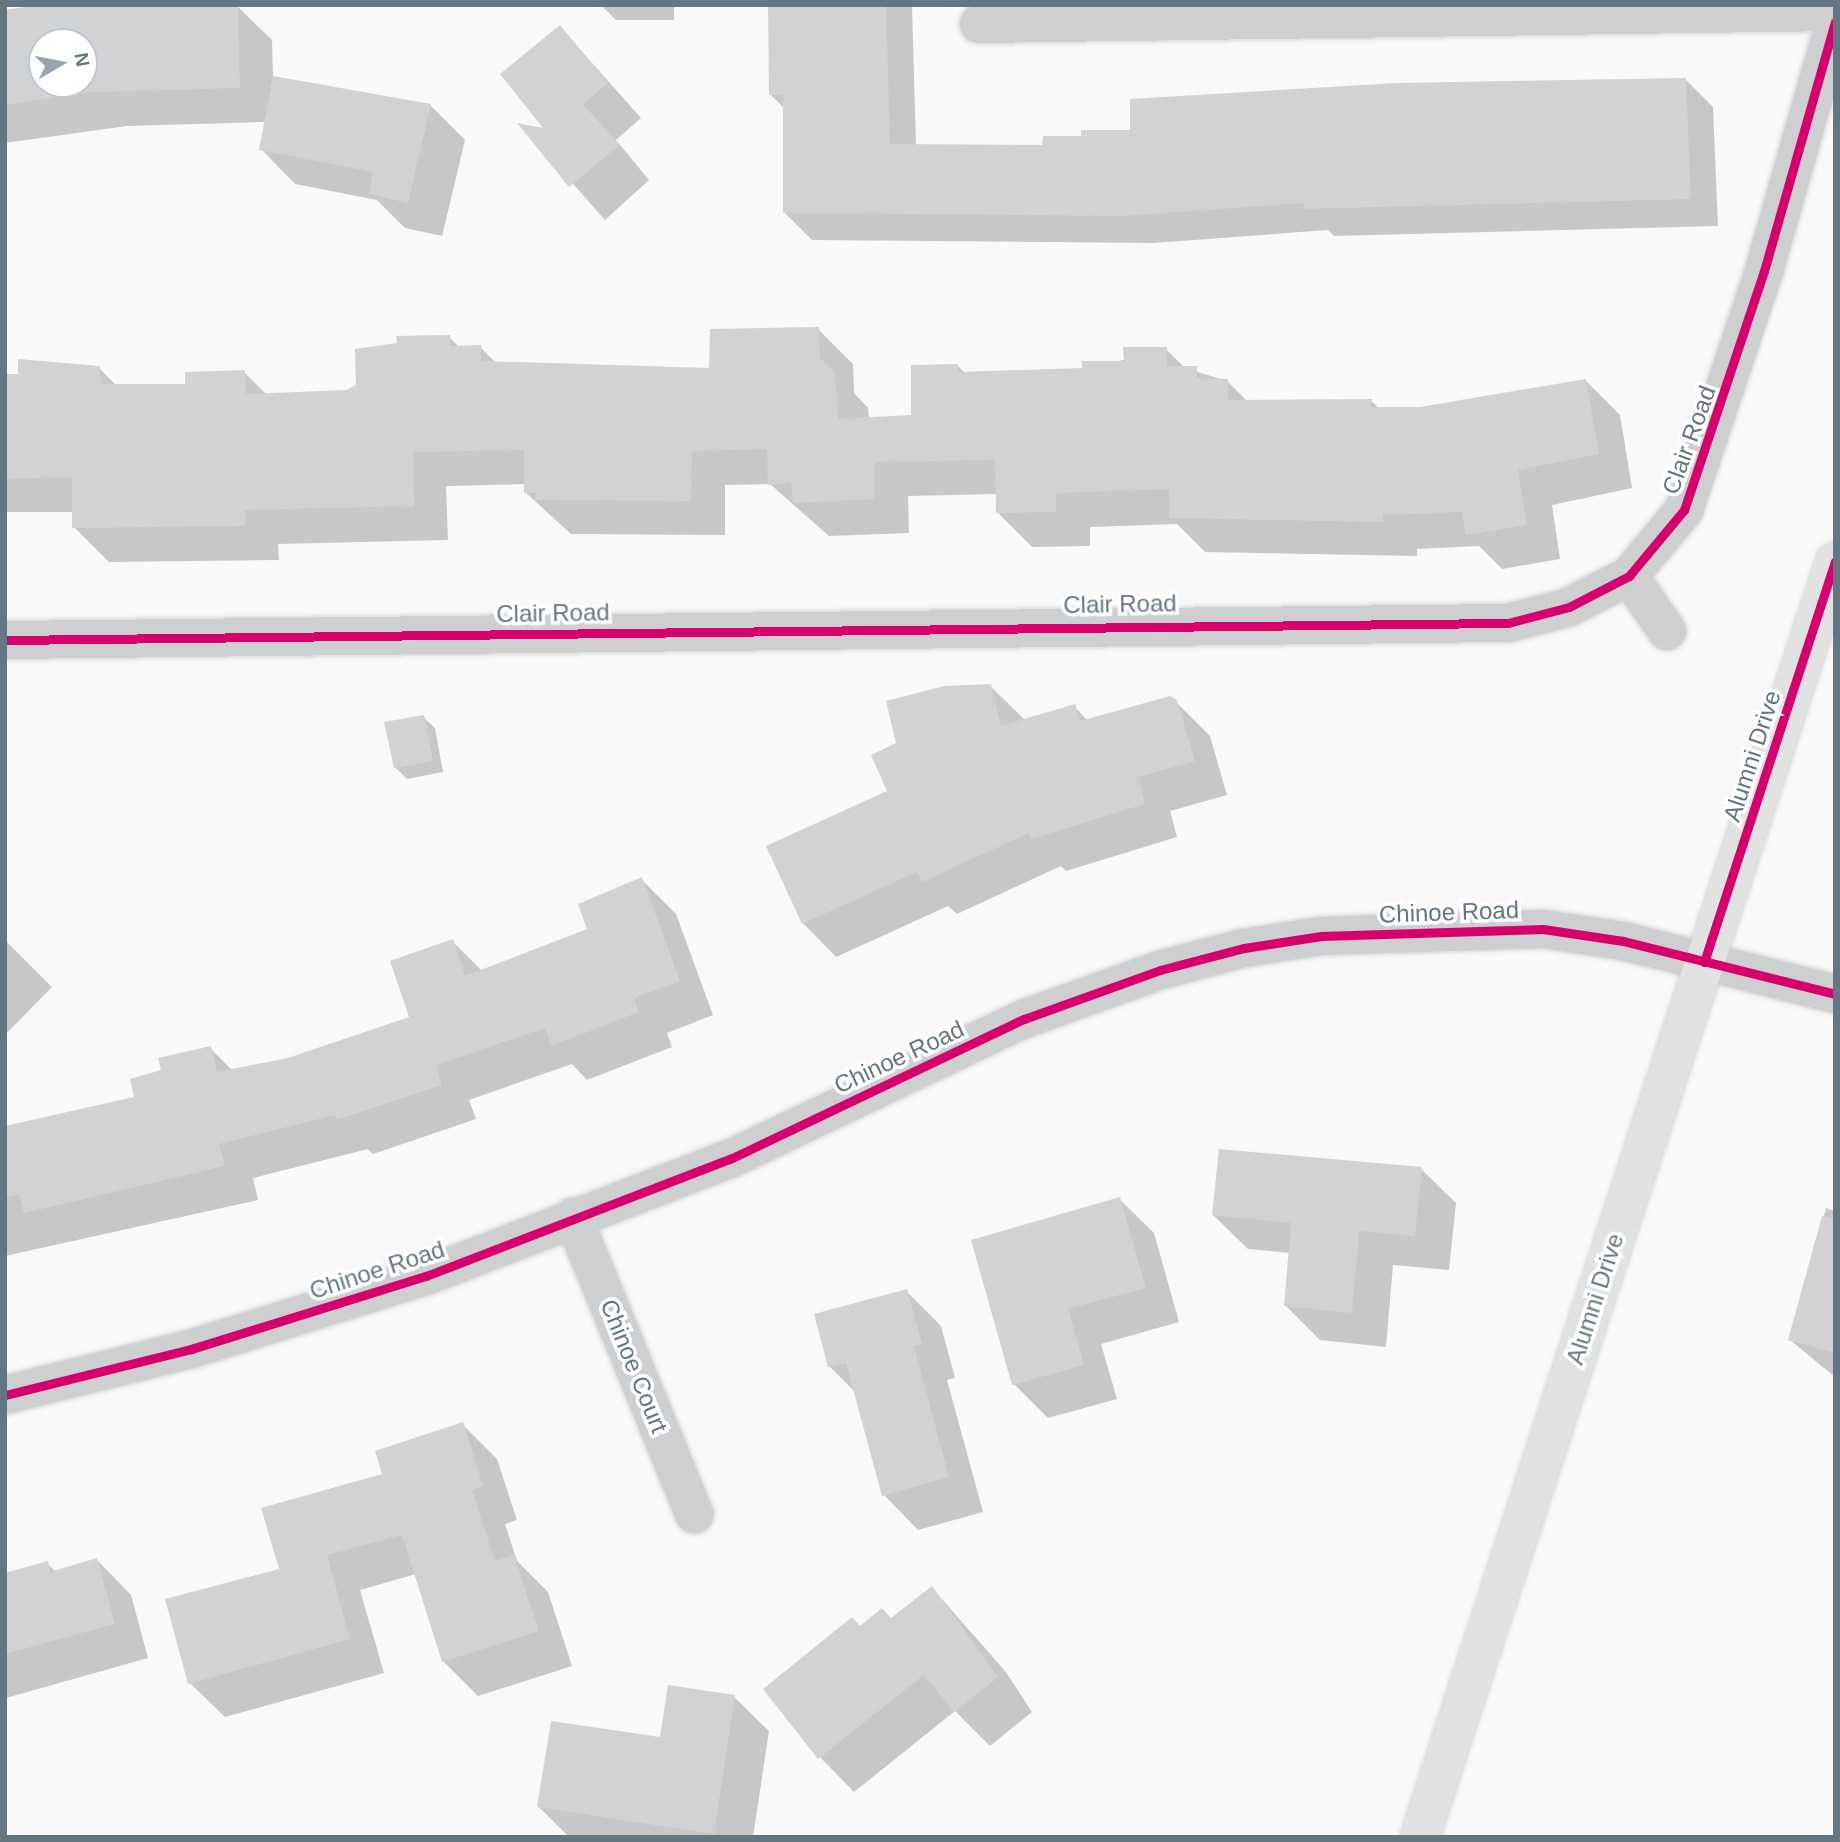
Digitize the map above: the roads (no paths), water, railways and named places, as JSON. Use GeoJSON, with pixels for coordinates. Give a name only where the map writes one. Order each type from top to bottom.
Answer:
{"type":"FeatureCollection","features":[{"type":"Feature","properties":{"kind":"main road","name":"Alumni Drive"},"geometry":{"type":"LineString","coordinates":[[1420,1837],[1835,562]]}},
{"type":"Feature","properties":{"kind":"street"},"geometry":{"type":"LineString","coordinates":[[979,24],[1835,12]]}},
{"type":"Feature","properties":{"kind":"street","name":"Clair Road"},"geometry":{"type":"LineString","coordinates":[[5,640],[1508,622],[1569,607],[1629,576],[1684,510],[1710,446],[1835,22]]}},
{"type":"Feature","properties":{"kind":"street"},"geometry":{"type":"LineString","coordinates":[[1629,576],[1667,631]]}},
{"type":"Feature","properties":{"kind":"street","name":"Chinoe Road"},"geometry":{"type":"LineString","coordinates":[[5,1395],[191,1349],[426,1276],[573,1217],[730,1160],[1024,1019],[1160,970],[1244,948],[1321,936],[1543,929],[1704,962],[1835,994]]}},
{"type":"Feature","properties":{"kind":"street","name":"Chinoe Court"},"geometry":{"type":"LineString","coordinates":[[573,1217],[694,1514]]}}]}
